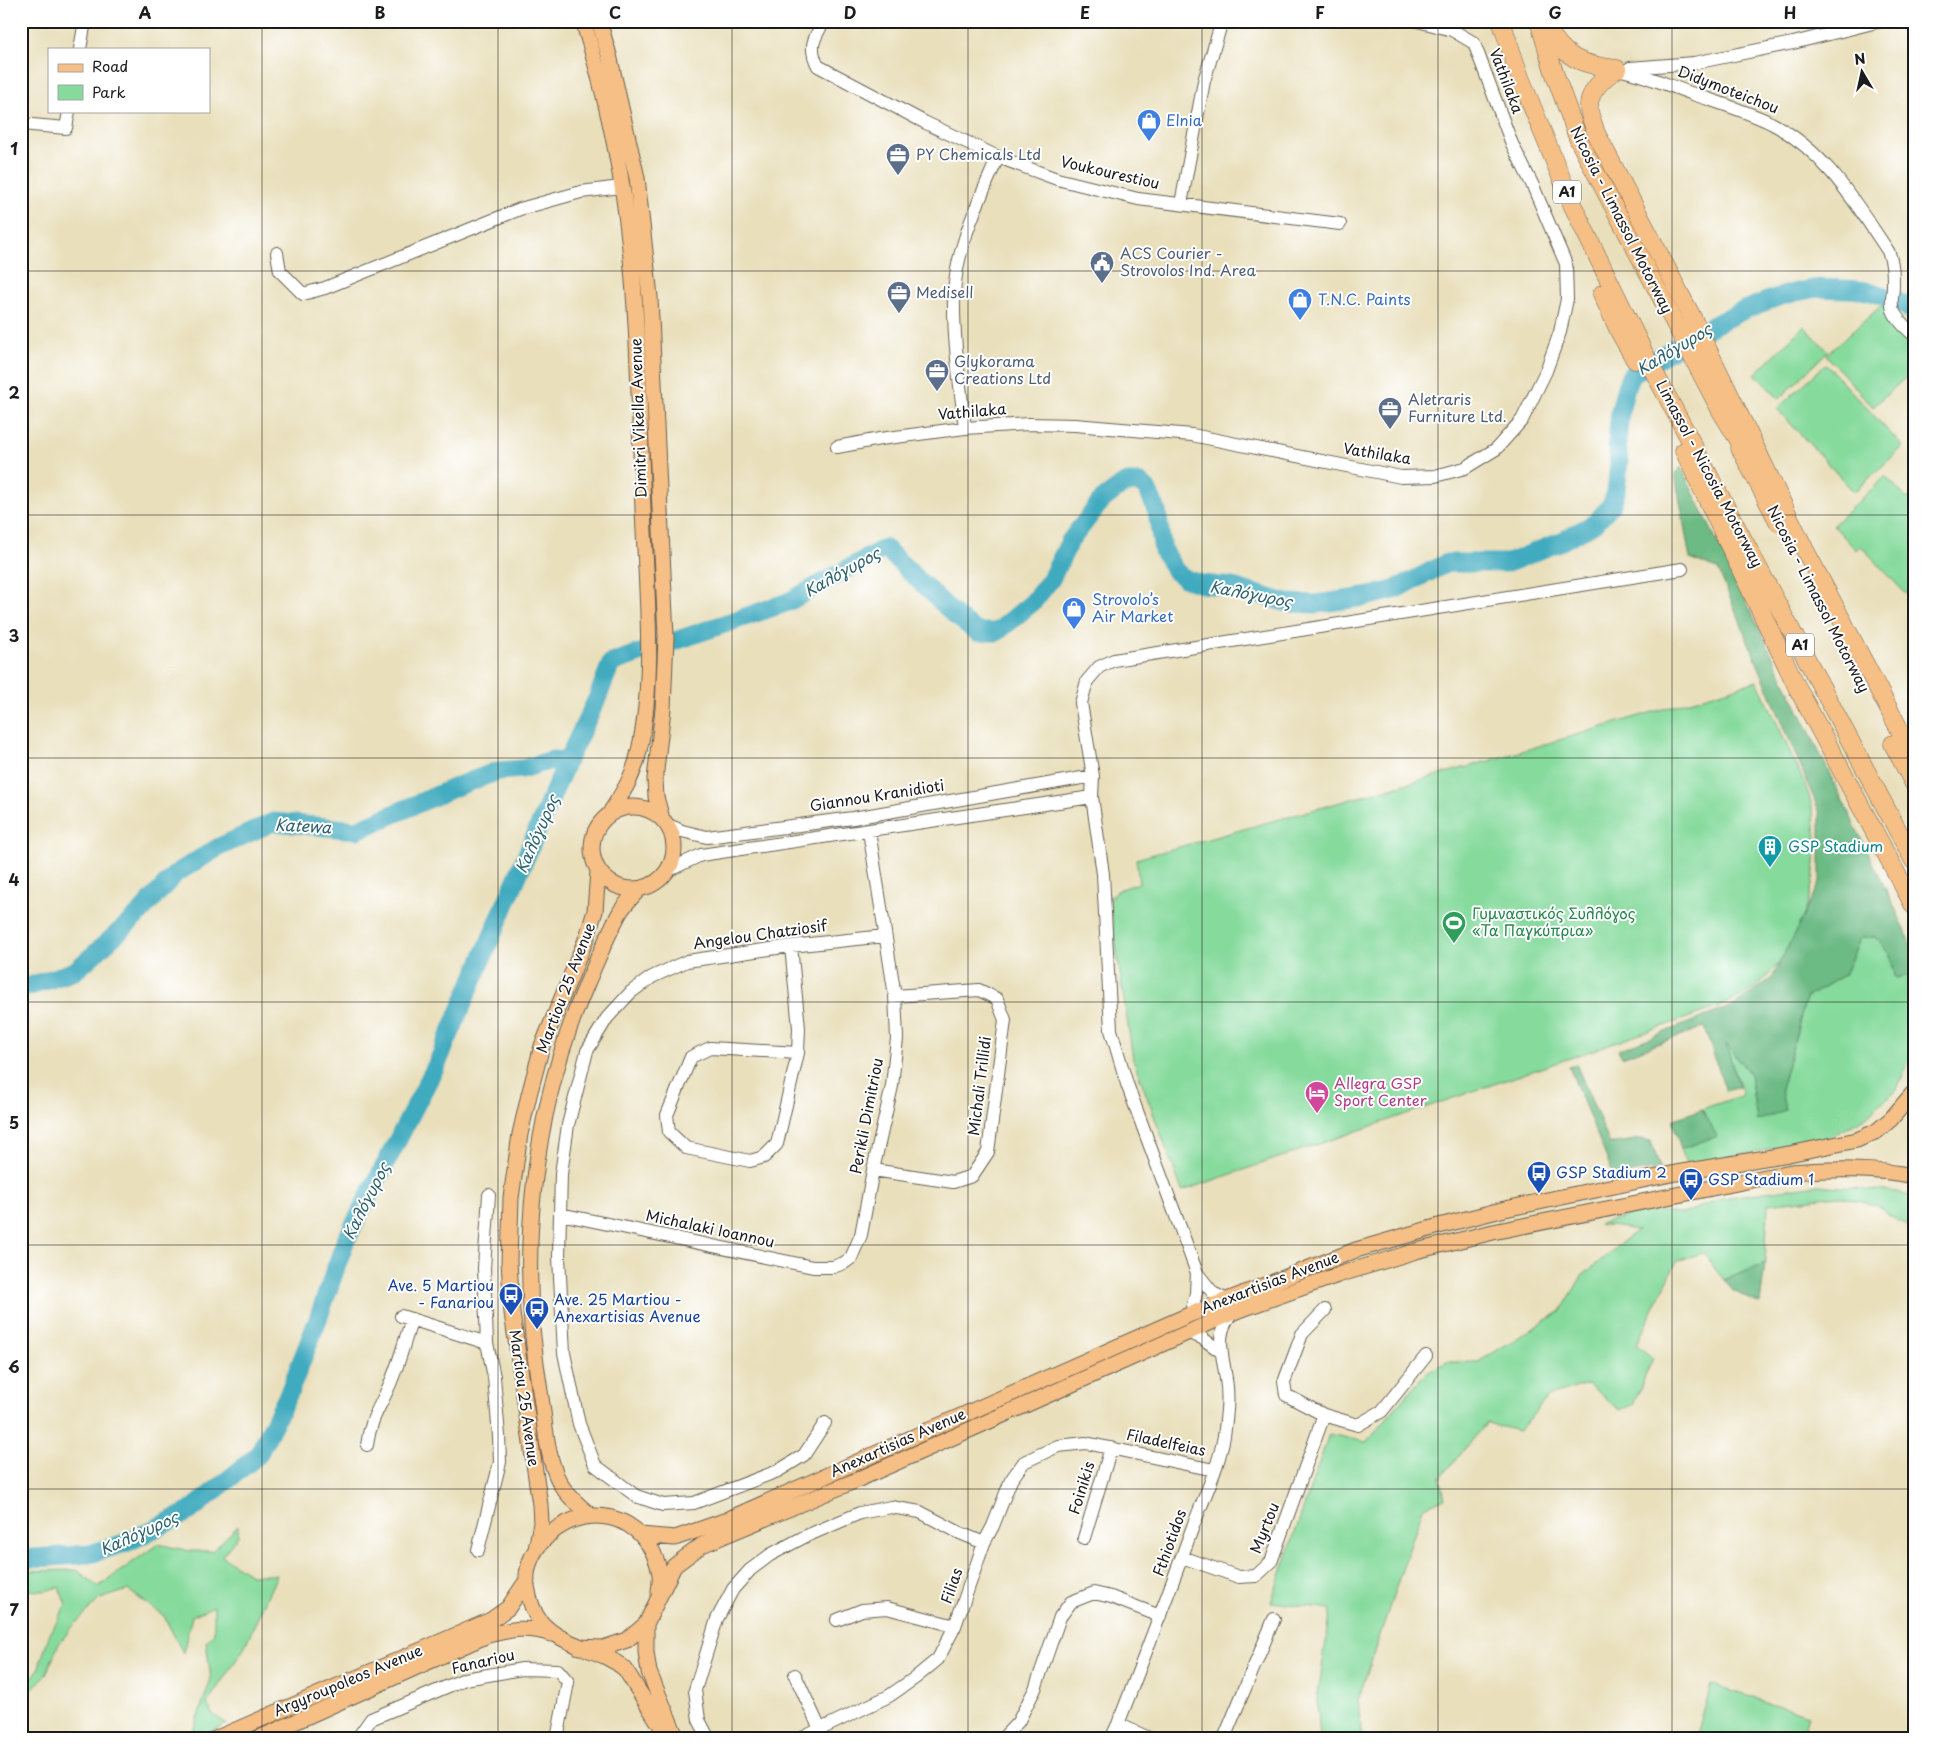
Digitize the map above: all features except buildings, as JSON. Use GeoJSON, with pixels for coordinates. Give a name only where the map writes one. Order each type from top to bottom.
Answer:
{"type":"FeatureCollection","features":[{"type":"Feature","properties":{"kind":"highway","name":"Limassol - Nicosia Motorway"},"geometry":{"type":"LineString","coordinates":[[1501,21],[1520,77],[1572,204],[1641,359],[1914,861]]}},
{"type":"Feature","properties":{"kind":"highway","name":"Nicosia - Limassol Motorway"},"geometry":{"type":"LineString","coordinates":[[1539,21],[1554,72],[1580,141],[1914,784]]}},
{"type":"Feature","properties":{"kind":"highway"},"geometry":{"type":"LineString","coordinates":[[1544,21],[1552,37],[1572,58],[1584,64],[1617,69]]}},
{"type":"Feature","properties":{"kind":"highway"},"geometry":{"type":"LineString","coordinates":[[1617,69],[1605,77],[1593,92],[1589,108],[1596,133],[1691,316],[1805,550],[1914,758]]}},
{"type":"Feature","properties":{"kind":"highway"},"geometry":{"type":"LineString","coordinates":[[1722,413],[1805,550]]}},
{"type":"Feature","properties":{"kind":"highway"},"geometry":{"type":"LineString","coordinates":[[1681,432],[1798,689],[1914,906]]}},
{"type":"Feature","properties":{"kind":"main road","name":"Dimitri Vikella Avenue"},"geometry":{"type":"LineString","coordinates":[[583,21],[605,99],[627,222],[634,299],[648,650],[645,715],[639,751],[632,779],[610,813]]}},
{"type":"Feature","properties":{"kind":"main road","name":"Dimitri Vikella Avenue"},"geometry":{"type":"LineString","coordinates":[[599,21],[609,55],[635,169],[643,220],[650,297],[666,644],[663,709],[655,779],[656,797],[664,821]]}},
{"type":"Feature","properties":{"kind":"main road"},"geometry":{"type":"LineString","coordinates":[[626,807],[644,808],[664,821],[673,837],[672,860],[667,871],[653,884],[639,888],[624,888],[610,882],[598,871],[592,857],[592,840],[598,825],[610,813],[626,807]]}},
{"type":"Feature","properties":{"kind":"main road","name":"Martiou 25 Avenue"},"geometry":{"type":"LineString","coordinates":[[536,1549],[541,1523],[540,1505],[512,1313],[509,1261],[511,1198],[520,1134],[531,1087],[542,1046],[587,936],[595,911],[598,871]]}},
{"type":"Feature","properties":{"kind":"main road","name":"Martiou 25 Avenue"},"geometry":{"type":"LineString","coordinates":[[591,1516],[569,1496],[561,1484],[552,1461],[536,1366],[529,1252],[532,1200],[541,1134],[558,1061],[569,1027],[607,938],[621,911],[639,888]]}},
{"type":"Feature","properties":{"kind":"main road","name":"Anexartisias Avenue"},"geometry":{"type":"LineString","coordinates":[[641,1535],[675,1538],[724,1521],[1225,1299],[1356,1250],[1505,1209],[1676,1173],[1789,1154],[1857,1140],[1877,1131],[1914,1092]]}},
{"type":"Feature","properties":{"kind":"main road","name":"Anexartisias Avenue"},"geometry":{"type":"LineString","coordinates":[[658,1598],[674,1566],[702,1545],[857,1480],[1234,1312],[1338,1275],[1416,1250],[1493,1232],[1791,1172],[1837,1169],[1891,1172],[1914,1176]]}},
{"type":"Feature","properties":{"kind":"main road"},"geometry":{"type":"LineString","coordinates":[[552,1634],[538,1619],[530,1601],[527,1580],[529,1564],[536,1549],[550,1532],[569,1520],[591,1516],[610,1517],[627,1524],[641,1535],[654,1554],[660,1576],[658,1598],[646,1624],[646,1652],[649,1672],[677,1739]]}},
{"type":"Feature","properties":{"kind":"main road"},"geometry":{"type":"LineString","coordinates":[[485,1630],[508,1608],[527,1580]]}},
{"type":"Feature","properties":{"kind":"main road"},"geometry":{"type":"LineString","coordinates":[[579,1647],[604,1648],[627,1640],[646,1624]]}},
{"type":"Feature","properties":{"kind":"main road"},"geometry":{"type":"LineString","coordinates":[[485,1630],[536,1629],[614,1660],[624,1669],[669,1739]]}},
{"type":"Feature","properties":{"kind":"main road","name":"Argyroupoleos Avenue"},"geometry":{"type":"LineString","coordinates":[[215,1739],[485,1630]]}},
{"type":"Feature","properties":{"kind":"main road","name":"Argyroupoleos Avenue"},"geometry":{"type":"LineString","coordinates":[[257,1739],[485,1630]]}},
{"type":"Feature","properties":{"kind":"street"},"geometry":{"type":"LineString","coordinates":[[80,48],[85,21]]}},
{"type":"Feature","properties":{"kind":"street","name":"Voukourestiou"},"geometry":{"type":"LineString","coordinates":[[824,21],[814,39],[813,56],[818,66],[924,122],[998,157],[1058,179],[1138,199],[1340,224]]}},
{"type":"Feature","properties":{"kind":"street"},"geometry":{"type":"LineString","coordinates":[[1181,204],[1204,81],[1222,21]]}},
{"type":"Feature","properties":{"kind":"street","name":"Vathilaka"},"geometry":{"type":"LineString","coordinates":[[837,447],[880,439],[965,428],[1037,424],[1076,425],[1192,435],[1401,477],[1435,476],[1465,468],[1496,449],[1522,420],[1549,363],[1560,332],[1567,299],[1566,264],[1533,186],[1512,144],[1474,43],[1452,30],[1418,21]]}},
{"type":"Feature","properties":{"kind":"street"},"geometry":{"type":"LineString","coordinates":[[1617,69],[1694,62],[1793,43],[1830,27],[1881,21]]}},
{"type":"Feature","properties":{"kind":"street","name":"Didymoteichou"},"geometry":{"type":"LineString","coordinates":[[1617,69],[1639,73],[1753,115],[1783,130],[1807,146],[1839,179],[1888,251],[1893,271],[1892,301],[1898,318],[1914,335]]}},
{"type":"Feature","properties":{"kind":"street"},"geometry":{"type":"LineString","coordinates":[[21,124],[66,128],[69,112]]}},
{"type":"Feature","properties":{"kind":"street"},"geometry":{"type":"LineString","coordinates":[[965,428],[957,353],[954,294],[960,255],[976,207],[998,157]]}},
{"type":"Feature","properties":{"kind":"street"},"geometry":{"type":"LineString","coordinates":[[277,253],[280,270],[303,294],[325,288],[520,209],[581,192],[621,187]]}},
{"type":"Feature","properties":{"kind":"street"},"geometry":{"type":"LineString","coordinates":[[1225,1299],[1213,1294],[1197,1273],[1127,1084],[1111,1030],[1103,874],[1092,796],[1093,776],[1081,702],[1087,682],[1100,667],[1114,660],[1682,569]]}},
{"type":"Feature","properties":{"kind":"street","name":"Giannou Kranidioti"},"geometry":{"type":"LineString","coordinates":[[664,821],[682,831],[707,837],[853,818],[1093,776]]}},
{"type":"Feature","properties":{"kind":"street"},"geometry":{"type":"LineString","coordinates":[[667,871],[701,855],[1092,796]]}},
{"type":"Feature","properties":{"kind":"street"},"geometry":{"type":"LineString","coordinates":[[853,818],[869,830]]}},
{"type":"Feature","properties":{"kind":"street","name":"Perikli Dimitriou"},"geometry":{"type":"LineString","coordinates":[[851,1258],[861,1235],[892,1086],[897,1038],[895,996],[869,830]]}},
{"type":"Feature","properties":{"kind":"street","name":"Angelou Chatziosif"},"geometry":{"type":"LineString","coordinates":[[824,1423],[804,1455],[778,1471],[694,1503],[663,1505],[636,1496],[595,1465],[579,1424],[564,1354],[559,1257],[561,1174],[568,1125],[587,1051],[607,1018],[638,987],[652,977],[687,961],[791,946],[885,936]]}},
{"type":"Feature","properties":{"kind":"street"},"geometry":{"type":"LineString","coordinates":[[791,946],[799,1028],[798,1053],[777,1144],[764,1157],[750,1161],[686,1148],[669,1132],[667,1115],[690,1057],[710,1048],[798,1053]]}},
{"type":"Feature","properties":{"kind":"street","name":"Michali Trillidi"},"geometry":{"type":"LineString","coordinates":[[873,1170],[953,1182],[972,1176],[988,1152],[990,1142],[1005,1020],[997,999],[978,990],[895,996]]}},
{"type":"Feature","properties":{"kind":"street"},"geometry":{"type":"LineString","coordinates":[[478,1550],[500,1462],[500,1436],[494,1378],[487,1343],[484,1268],[489,1196]]}},
{"type":"Feature","properties":{"kind":"street","name":"Michalaki Ioannou"},"geometry":{"type":"LineString","coordinates":[[560,1214],[813,1267],[833,1268],[844,1264],[851,1258]]}},
{"type":"Feature","properties":{"kind":"street"},"geometry":{"type":"LineString","coordinates":[[1191,1314],[1196,1293],[1197,1273]]}},
{"type":"Feature","properties":{"kind":"street"},"geometry":{"type":"LineString","coordinates":[[1325,1310],[1302,1334],[1284,1382],[1286,1395],[1324,1415],[1358,1425],[1382,1411],[1426,1356]]}},
{"type":"Feature","properties":{"kind":"street","name":"Fthiotidos"},"geometry":{"type":"LineString","coordinates":[[1111,1739],[1160,1616],[1214,1470],[1225,1430],[1228,1396],[1220,1351],[1223,1326],[1227,1318],[1234,1312]]}},
{"type":"Feature","properties":{"kind":"street"},"geometry":{"type":"LineString","coordinates":[[368,1444],[369,1430],[375,1413],[392,1379],[406,1317],[487,1343]]}},
{"type":"Feature","properties":{"kind":"street"},"geometry":{"type":"LineString","coordinates":[[1189,1333],[1202,1338],[1220,1351]]}},
{"type":"Feature","properties":{"kind":"street","name":"Myrtou"},"geometry":{"type":"LineString","coordinates":[[1182,1557],[1239,1576],[1256,1576],[1271,1562],[1324,1415]]}},
{"type":"Feature","properties":{"kind":"street","name":"Filias"},"geometry":{"type":"LineString","coordinates":[[800,1739],[889,1696],[938,1659],[955,1626],[984,1542],[993,1526],[1010,1480],[1024,1462],[1058,1446],[1086,1443],[1111,1448]]}},
{"type":"Feature","properties":{"kind":"street","name":"Filadelfeias"},"geometry":{"type":"LineString","coordinates":[[1111,1448],[1214,1470]]}},
{"type":"Feature","properties":{"kind":"street","name":"Foinikis"},"geometry":{"type":"LineString","coordinates":[[1084,1538],[1111,1448]]}},
{"type":"Feature","properties":{"kind":"street"},"geometry":{"type":"LineString","coordinates":[[709,1739],[699,1720],[696,1690],[717,1619],[733,1589],[750,1570],[770,1555],[804,1536],[860,1513],[891,1507],[920,1512],[960,1533],[984,1542]]}},
{"type":"Feature","properties":{"kind":"street"},"geometry":{"type":"LineString","coordinates":[[1002,1739],[1018,1722],[1035,1689],[1060,1617],[1071,1602],[1094,1593],[1111,1597],[1160,1616]]}},
{"type":"Feature","properties":{"kind":"street"},"geometry":{"type":"LineString","coordinates":[[837,1620],[862,1610],[887,1608],[955,1626]]}},
{"type":"Feature","properties":{"kind":"street"},"geometry":{"type":"LineString","coordinates":[[1221,1739],[1225,1736],[1274,1619]]}},
{"type":"Feature","properties":{"kind":"street","name":"Fanariou"},"geometry":{"type":"LineString","coordinates":[[360,1739],[359,1736],[371,1719],[465,1679],[522,1669],[558,1670],[568,1682],[557,1739]]}},
{"type":"Feature","properties":{"kind":"street"},"geometry":{"type":"LineString","coordinates":[[795,1675],[820,1729]]}},
{"type":"Feature","properties":{"kind":"street"},"geometry":{"type":"LineString","coordinates":[[1118,1724],[1151,1739]]}},
{"type":"Feature","properties":{"kind":"green space"},"geometry":{"type":"Polygon","coordinates":[[[1882,305],[1914,341],[1914,370],[1873,407],[1826,355],[1882,305]]]}},
{"type":"Feature","properties":{"kind":"green space"},"geometry":{"type":"Polygon","coordinates":[[[1804,326],[1828,351],[1779,399],[1755,374],[1804,326]]]}},
{"type":"Feature","properties":{"kind":"green space"},"geometry":{"type":"Polygon","coordinates":[[[1826,364],[1903,447],[1854,492],[1777,409],[1826,364]]]}},
{"type":"Feature","properties":{"kind":"green space"},"geometry":{"type":"Polygon","coordinates":[[[1681,467],[1904,927],[1914,955],[1914,974],[1896,978],[1890,955],[1875,937],[1861,937],[1844,975],[1806,998],[1781,1089],[1785,1110],[1757,1121],[1750,1074],[1726,1044],[1739,1087],[1726,1091],[1704,1027],[1622,1057],[1618,1050],[1735,1005],[1772,978],[1820,883],[1820,813],[1718,569],[1690,559],[1675,473],[1681,467]]]}},
{"type":"Feature","properties":{"kind":"green space"},"geometry":{"type":"Polygon","coordinates":[[[1886,476],[1907,499],[1914,493],[1914,587],[1906,594],[1861,546],[1856,550],[1833,525],[1886,476]]]}},
{"type":"Feature","properties":{"kind":"green space","name":"Γυμναστικός Συλλόγος «Τα Παγκύπρια»"},"geometry":{"type":"Polygon","coordinates":[[[1757,681],[1806,787],[1813,811],[1816,834],[1812,883],[1807,907],[1798,930],[1787,951],[1773,970],[1756,987],[1719,1007],[1182,1191],[1133,1059],[1109,900],[1118,890],[1139,883],[1136,859],[1492,760],[1757,681]]]}},
{"type":"Feature","properties":{"kind":"green space"},"geometry":{"type":"Polygon","coordinates":[[[1861,937],[1875,937],[1890,955],[1896,978],[1914,974],[1913,1052],[1897,1089],[1864,1119],[1828,1138],[1687,1165],[1681,1149],[1716,1136],[1702,1109],[1743,1095],[1725,1043],[1750,1074],[1757,1120],[1781,1090],[1806,998],[1844,975],[1861,937]]]}},
{"type":"Feature","properties":{"kind":"green space"},"geometry":{"type":"Polygon","coordinates":[[[1576,1064],[1610,1144],[1641,1139],[1651,1141],[1660,1168],[1614,1176],[1569,1067],[1576,1064]]]}},
{"type":"Feature","properties":{"kind":"green space"},"geometry":{"type":"Polygon","coordinates":[[[1702,1109],[1717,1136],[1681,1149],[1672,1120],[1702,1109]]]}},
{"type":"Feature","properties":{"kind":"green space"},"geometry":{"type":"Polygon","coordinates":[[[1818,1185],[1898,1192],[1914,1198],[1914,1231],[1875,1205],[1838,1196],[1768,1204],[1765,1264],[1724,1280],[1703,1253],[1677,1261],[1636,1345],[1653,1358],[1633,1405],[1619,1410],[1588,1384],[1549,1396],[1519,1431],[1487,1423],[1439,1479],[1445,1498],[1423,1508],[1358,1700],[1362,1739],[1320,1739],[1317,1700],[1331,1609],[1271,1602],[1329,1434],[1366,1442],[1425,1374],[1447,1362],[1478,1362],[1561,1311],[1582,1276],[1637,1230],[1598,1224],[1646,1211],[1683,1214],[1721,1198],[1818,1185]]]}},
{"type":"Feature","properties":{"kind":"green space"},"geometry":{"type":"Polygon","coordinates":[[[1765,1264],[1760,1304],[1733,1291],[1724,1280],[1765,1264]]]}},
{"type":"Feature","properties":{"kind":"green space"},"geometry":{"type":"Polygon","coordinates":[[[238,1526],[238,1536],[222,1556],[251,1575],[277,1575],[243,1650],[207,1703],[212,1714],[227,1724],[196,1739],[190,1739],[211,1679],[206,1641],[214,1633],[214,1606],[192,1616],[183,1653],[164,1616],[128,1590],[100,1599],[73,1626],[58,1645],[46,1675],[25,1696],[21,1703],[21,1692],[38,1670],[49,1636],[66,1605],[59,1587],[45,1591],[21,1590],[21,1571],[77,1570],[98,1587],[158,1544],[190,1551],[212,1551],[238,1526]]]}},
{"type":"Feature","properties":{"kind":"green space"},"geometry":{"type":"Polygon","coordinates":[[[1711,1685],[1809,1715],[1801,1739],[1696,1739],[1711,1685]]]}},
{"type":"Feature","properties":{"kind":"waterway","name":"Καλόγυρος"},"geometry":{"type":"LineString","coordinates":[[21,1559],[90,1554],[128,1542],[190,1511],[258,1455],[289,1393],[345,1242],[437,1064],[611,663],[788,602],[885,548],[956,616],[977,632],[997,632],[1033,602],[1051,579],[1070,541],[1102,500],[1125,483],[1140,483],[1147,489],[1157,511],[1163,551],[1176,572],[1186,579],[1202,584],[1233,587],[1287,603],[1316,604],[1365,597],[1394,590],[1447,563],[1508,563],[1562,541],[1595,523],[1612,504],[1616,492],[1619,462],[1617,443],[1620,411],[1626,387],[1631,375],[1674,348],[1718,323],[1763,302],[1787,294],[1816,288],[1852,289],[1880,294],[1906,306],[1914,312]]}},
{"type":"Feature","properties":{"kind":"waterway","name":"Katewa"},"geometry":{"type":"LineString","coordinates":[[21,989],[75,971],[140,913],[175,874],[219,847],[273,822],[357,830],[458,786],[498,771],[522,769],[552,760],[567,761]]}},
{"type":"Feature","properties":{"kind":"place","name":"Elnia"},"geometry":{"type":"Point","coordinates":[1149,142]}},
{"type":"Feature","properties":{"kind":"place","name":"PY Chemicals Ltd"},"geometry":{"type":"Point","coordinates":[898,176]}},
{"type":"Feature","properties":{"kind":"place","name":"ACS Courier - Strovolos Ind. Area"},"geometry":{"type":"Point","coordinates":[1102,284]}},
{"type":"Feature","properties":{"kind":"place","name":"Medisell"},"geometry":{"type":"Point","coordinates":[899,314]}},
{"type":"Feature","properties":{"kind":"place","name":"T.N.C. Paints"},"geometry":{"type":"Point","coordinates":[1300,321]}},
{"type":"Feature","properties":{"kind":"place","name":"Glykorama Creations Ltd"},"geometry":{"type":"Point","coordinates":[937,392]}},
{"type":"Feature","properties":{"kind":"place","name":"Aletraris Furniture Ltd."},"geometry":{"type":"Point","coordinates":[1390,430]}},
{"type":"Feature","properties":{"kind":"place","name":"Strovolo’s Air Market"},"geometry":{"type":"Point","coordinates":[1074,630]}},
{"type":"Feature","properties":{"kind":"place","name":"GSP Stadium"},"geometry":{"type":"Point","coordinates":[1770,868]}},
{"type":"Feature","properties":{"kind":"place","name":"Γυμναστικός Συλλόγος «Τα Παγκύπρια»"},"geometry":{"type":"Point","coordinates":[1454,944]}},
{"type":"Feature","properties":{"kind":"place","name":"Allegra GSP Sport Center"},"geometry":{"type":"Point","coordinates":[1317,1114]}},
{"type":"Feature","properties":{"kind":"place","name":"GSP Stadium 2"},"geometry":{"type":"Point","coordinates":[1539,1194]}},
{"type":"Feature","properties":{"kind":"place","name":"GSP Stadium 1"},"geometry":{"type":"Point","coordinates":[1691,1201]}},
{"type":"Feature","properties":{"kind":"place","name":"Ave. 5 Martiou - Fanariou"},"geometry":{"type":"Point","coordinates":[511,1316]}},
{"type":"Feature","properties":{"kind":"place","name":"Ave. 25 Martiou - Anexartisias Avenue"},"geometry":{"type":"Point","coordinates":[537,1330]}}]}
